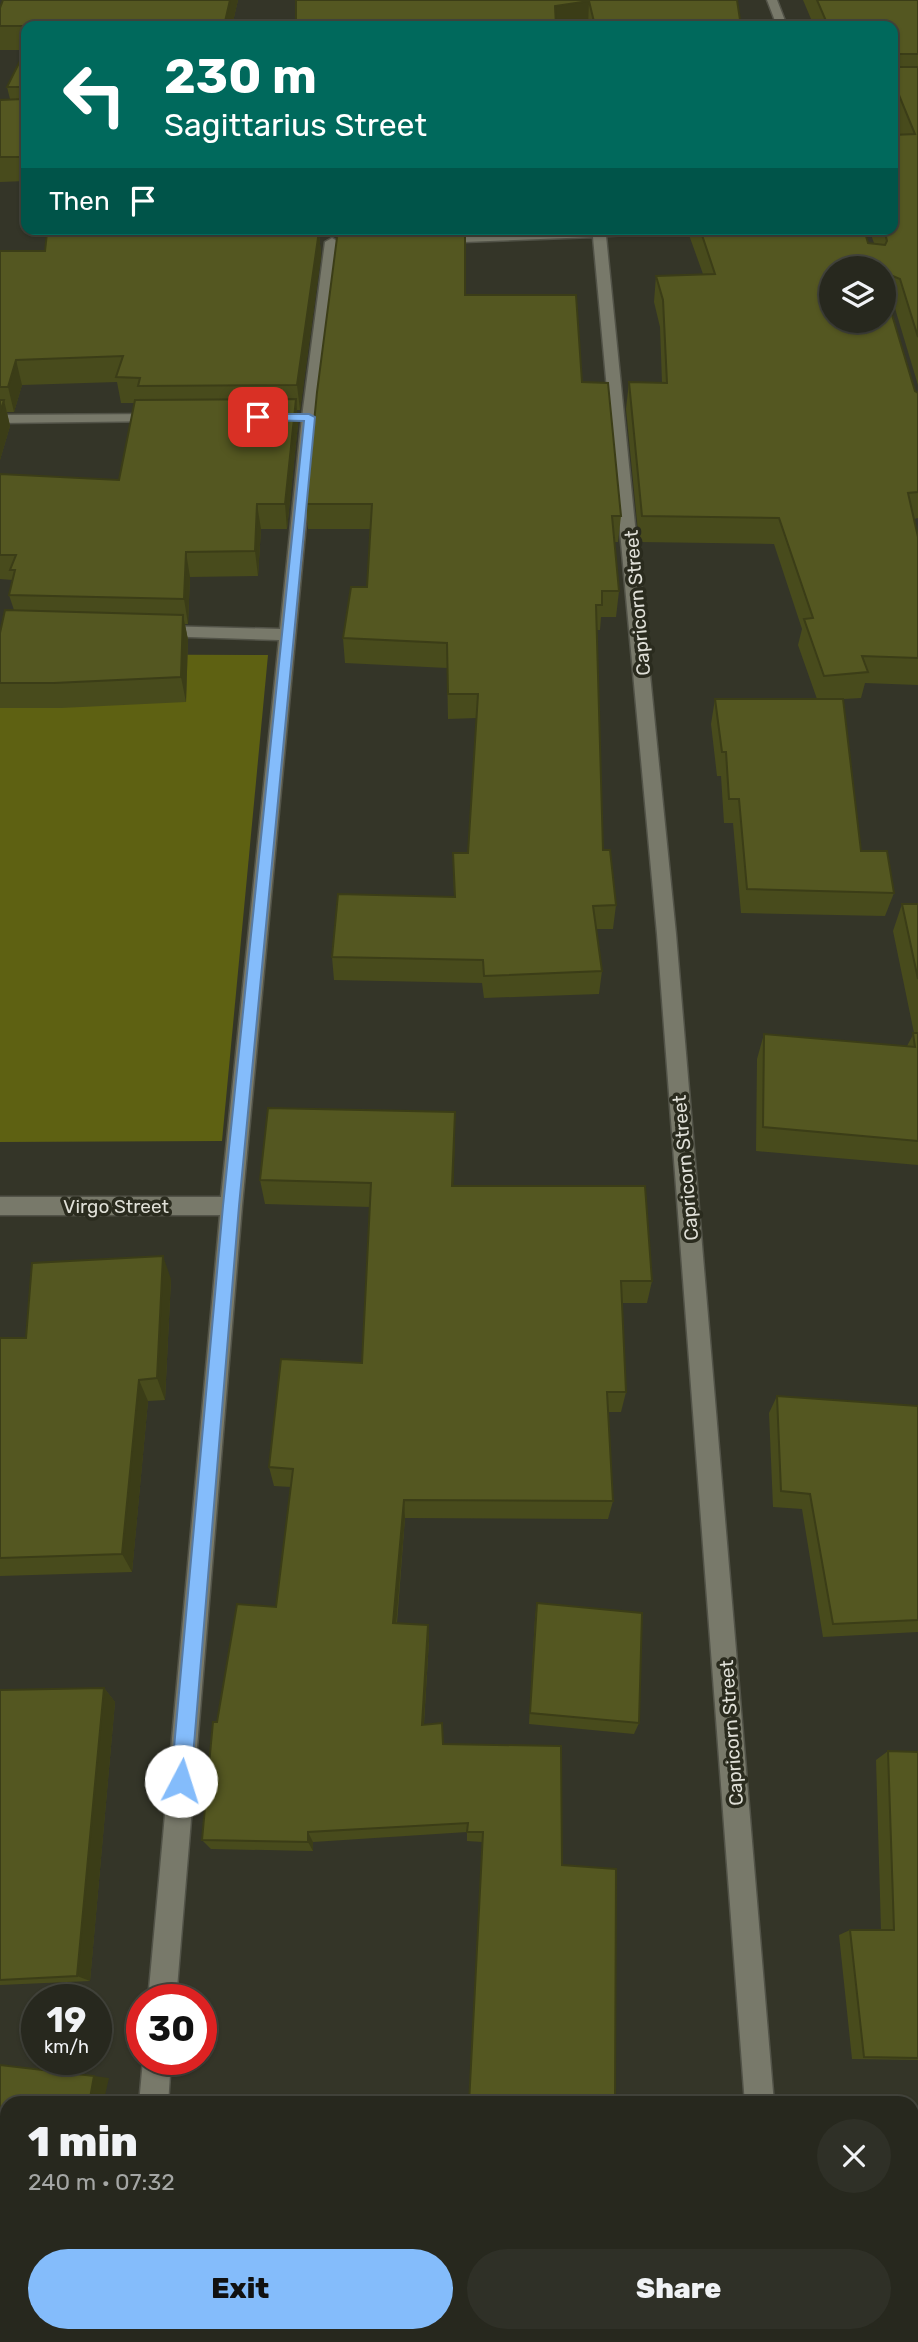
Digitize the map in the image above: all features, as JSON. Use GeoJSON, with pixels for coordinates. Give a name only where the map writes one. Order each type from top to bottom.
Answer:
{"type":"FeatureCollection","features":[{"type":"Feature","properties":{"kind":"street"},"geometry":{"type":"LineString","coordinates":[[772,0],[780,21]]}},
{"type":"Feature","properties":{"kind":"street"},"geometry":{"type":"LineString","coordinates":[[426,239],[564,235]]}},
{"type":"Feature","properties":{"kind":"street","name":"Capricorn Street"},"geometry":{"type":"LineString","coordinates":[[598,235],[630,520],[704,1394],[759,2096]]}},
{"type":"Feature","properties":{"kind":"street"},"geometry":{"type":"LineString","coordinates":[[163,1984],[231,1206],[287,635],[303,417],[332,242]]}},
{"type":"Feature","properties":{"kind":"street"},"geometry":{"type":"LineString","coordinates":[[0,419],[175,418]]}},
{"type":"Feature","properties":{"kind":"street"},"geometry":{"type":"LineString","coordinates":[[137,631],[287,635]]}},
{"type":"Feature","properties":{"kind":"street","name":"Virgo Street"},"geometry":{"type":"LineString","coordinates":[[0,1206],[231,1206]]}},
{"type":"Feature","properties":{"kind":"street"},"geometry":{"type":"LineString","coordinates":[[154,2096],[155,2075]]}},
{"type":"Feature","properties":{"kind":"shaded area"},"geometry":{"type":"Polygon","coordinates":[[[0,654],[268,655],[222,1141],[0,1142],[0,654]]]}},
{"type":"Feature","properties":{"kind":"building"},"geometry":{"type":"Polygon","coordinates":[[[3,0],[230,0],[225,21],[21,21],[21,26],[0,26],[3,0]]]}},
{"type":"Feature","properties":{"kind":"building"},"geometry":{"type":"Polygon","coordinates":[[[296,0],[737,0],[740,21],[594,21],[589,1],[555,6],[556,21],[296,21],[296,0]]]}},
{"type":"Feature","properties":{"kind":"building"},"geometry":{"type":"Polygon","coordinates":[[[817,0],[918,0],[918,54],[898,54],[898,21],[826,21],[817,0]]]}},
{"type":"Feature","properties":{"kind":"building"},"geometry":{"type":"Polygon","coordinates":[[[21,59],[21,87],[7,87],[21,59]]]}},
{"type":"Feature","properties":{"kind":"building"},"geometry":{"type":"Polygon","coordinates":[[[898,67],[918,67],[918,337],[900,279],[896,277],[896,256],[819,256],[819,333],[896,333],[896,328],[915,391],[918,393],[918,492],[908,493],[918,537],[918,658],[862,656],[868,672],[824,676],[804,619],[813,618],[779,518],[642,516],[629,382],[667,383],[663,300],[656,276],[715,274],[702,235],[866,235],[868,243],[885,245],[886,235],[898,235],[898,135],[915,134],[898,93],[898,67]]]}},
{"type":"Feature","properties":{"kind":"building"},"geometry":{"type":"Polygon","coordinates":[[[21,99],[21,157],[0,157],[0,100],[21,99]]]}},
{"type":"Feature","properties":{"kind":"building"},"geometry":{"type":"Polygon","coordinates":[[[47,235],[318,235],[297,385],[138,386],[140,378],[116,377],[123,356],[16,360],[8,387],[0,387],[0,251],[45,251],[47,235]]]}},
{"type":"Feature","properties":{"kind":"building"},"geometry":{"type":"Polygon","coordinates":[[[337,235],[465,235],[465,295],[576,295],[582,382],[608,383],[621,516],[612,516],[619,591],[602,591],[602,605],[596,605],[603,850],[610,850],[616,905],[593,906],[602,971],[484,976],[483,960],[332,957],[338,894],[455,897],[453,853],[468,853],[478,694],[448,694],[447,643],[343,638],[351,587],[367,587],[372,504],[306,504],[337,235]]]}},
{"type":"Feature","properties":{"kind":"building"},"geometry":{"type":"Polygon","coordinates":[[[296,399],[285,504],[257,504],[255,551],[186,552],[184,599],[9,595],[15,570],[10,570],[16,555],[0,555],[0,474],[119,480],[135,400],[296,399]]]}},
{"type":"Feature","properties":{"kind":"building"},"geometry":{"type":"Polygon","coordinates":[[[5,610],[183,615],[181,677],[0,683],[0,633],[5,610]]]}},
{"type":"Feature","properties":{"kind":"building"},"geometry":{"type":"Polygon","coordinates":[[[715,699],[843,699],[861,851],[887,851],[894,893],[747,889],[739,799],[729,799],[726,752],[722,752],[715,699]]]}},
{"type":"Feature","properties":{"kind":"building"},"geometry":{"type":"Polygon","coordinates":[[[902,904],[918,904],[918,979],[902,904]]]}},
{"type":"Feature","properties":{"kind":"building"},"geometry":{"type":"Polygon","coordinates":[[[913,1033],[918,1033],[918,1141],[763,1127],[764,1034],[915,1047],[913,1033]]]}},
{"type":"Feature","properties":{"kind":"building"},"geometry":{"type":"Polygon","coordinates":[[[268,1108],[455,1112],[452,1186],[645,1186],[652,1281],[621,1281],[626,1392],[607,1392],[613,1501],[404,1500],[393,1623],[428,1625],[422,1725],[442,1723],[443,1744],[561,1746],[562,1865],[616,1869],[615,2096],[469,2096],[483,1832],[467,1832],[468,1823],[308,1832],[308,1842],[202,1840],[213,1722],[217,1722],[237,1604],[276,1607],[293,1469],[269,1467],[281,1359],[362,1363],[371,1183],[260,1180],[268,1108]]]}},
{"type":"Feature","properties":{"kind":"building"},"geometry":{"type":"Polygon","coordinates":[[[163,1256],[157,1378],[139,1380],[122,1554],[0,1558],[0,1338],[26,1338],[32,1263],[163,1256]]]}},
{"type":"Feature","properties":{"kind":"building"},"geometry":{"type":"Polygon","coordinates":[[[777,1396],[918,1406],[918,1620],[833,1624],[810,1494],[781,1491],[777,1396]]]}},
{"type":"Feature","properties":{"kind":"building"},"geometry":{"type":"Polygon","coordinates":[[[537,1603],[642,1613],[639,1723],[530,1713],[537,1603]]]}},
{"type":"Feature","properties":{"kind":"building"},"geometry":{"type":"Polygon","coordinates":[[[104,1688],[77,1976],[0,1980],[0,1690],[104,1688]]]}},
{"type":"Feature","properties":{"kind":"building"},"geometry":{"type":"Polygon","coordinates":[[[888,1751],[918,1752],[918,2058],[864,2057],[850,1930],[894,1930],[888,1751]]]}},
{"type":"Feature","properties":{"kind":"building"},"geometry":{"type":"Polygon","coordinates":[[[0,2065],[21,2067],[21,2075],[94,2076],[90,2096],[0,2096],[0,2065]]]}},
{"type":"Feature","properties":{"kind":"route"},"geometry":{"type":"LineString","coordinates":[[181,1781],[231,1206],[309,417],[258,417]]}}]}
